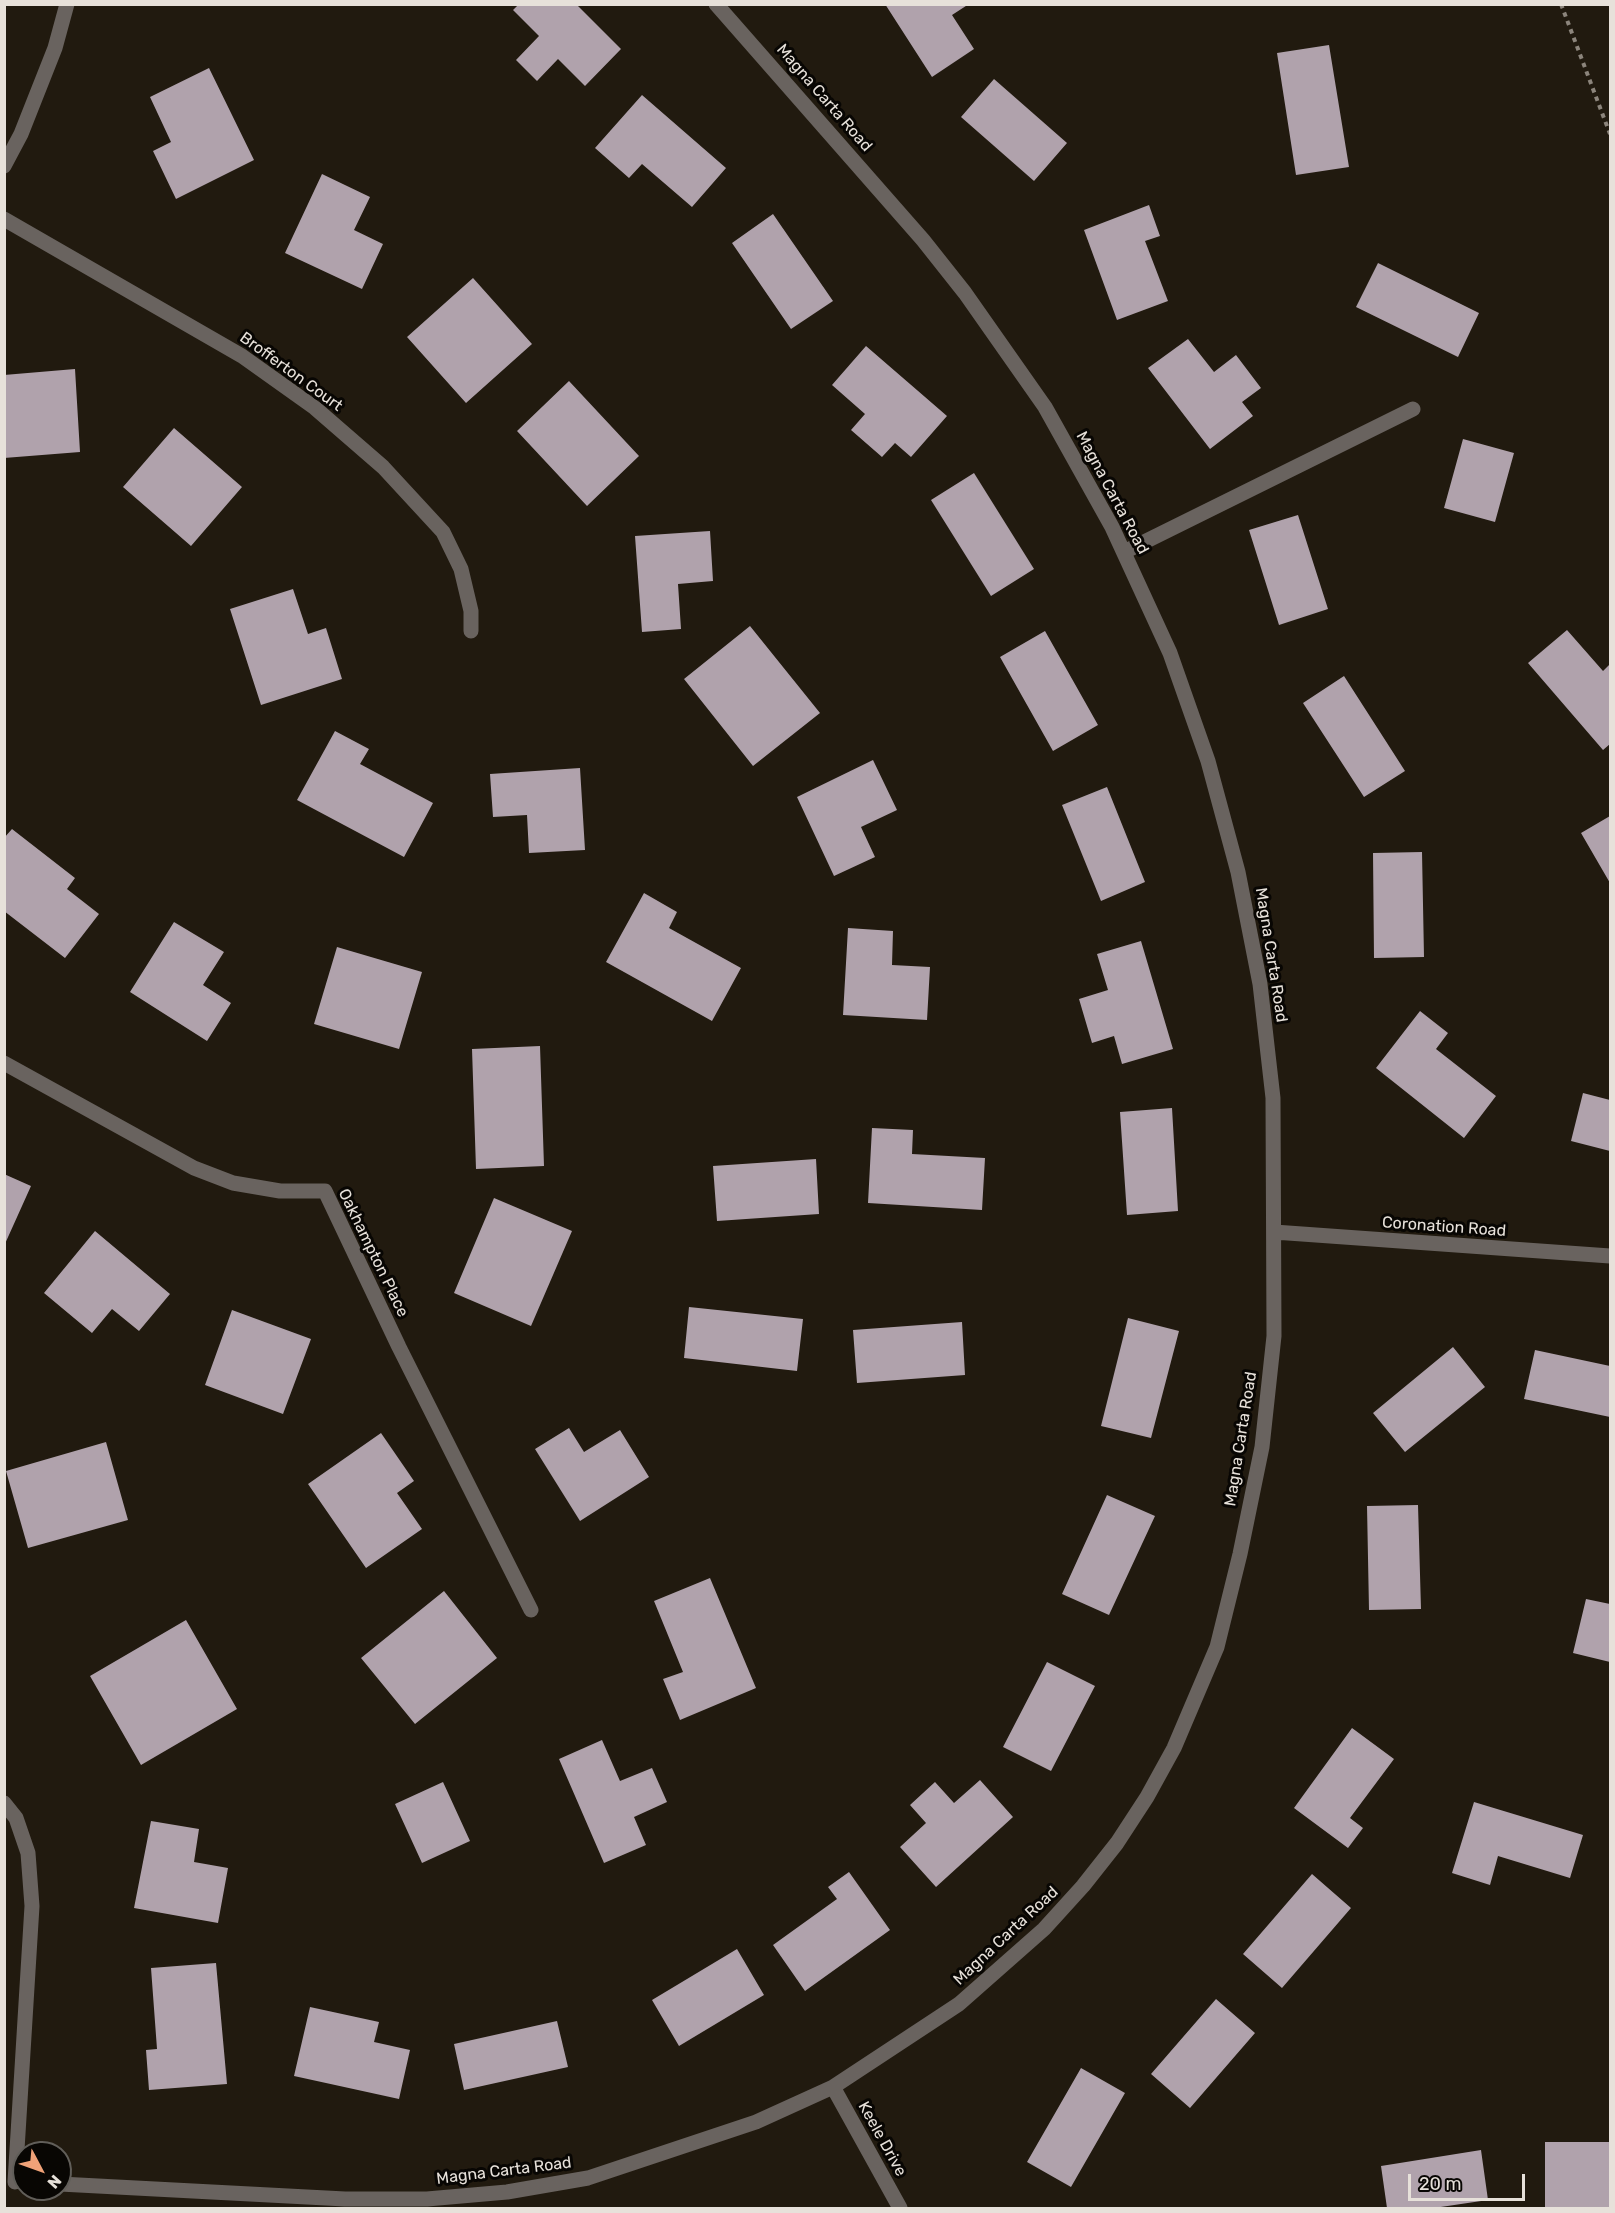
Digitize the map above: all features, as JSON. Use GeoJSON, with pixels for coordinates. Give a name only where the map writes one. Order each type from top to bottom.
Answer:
{"type":"FeatureCollection","features":[{"type":"Feature","properties":{"kind":"street"},"geometry":{"type":"LineString","coordinates":[[4,166],[21,134],[34,102],[55,48],[68,4]]}},
{"type":"Feature","properties":{"kind":"street","name":"Magna Carta Road"},"geometry":{"type":"LineString","coordinates":[[72,2185],[345,2199],[427,2199],[507,2192],[588,2178],[756,2122],[833,2087],[959,2004],[1044,1929],[1083,1886],[1117,1842],[1147,1797],[1174,1748],[1217,1647],[1240,1554],[1262,1447],[1274,1336],[1273,1098],[1260,984],[1238,872],[1208,761],[1170,653],[1124,552],[1080,466],[1044,407],[965,293],[915,231],[716,4]]}},
{"type":"Feature","properties":{"kind":"street","name":"Brofferton Court"},"geometry":{"type":"LineString","coordinates":[[4,219],[242,356],[315,408],[374,459],[442,532],[461,569],[471,611],[471,631]]}},
{"type":"Feature","properties":{"kind":"street"},"geometry":{"type":"LineString","coordinates":[[1124,552],[1413,410]]}},
{"type":"Feature","properties":{"kind":"street","name":"Oakhampton Place"},"geometry":{"type":"LineString","coordinates":[[4,1063],[194,1168],[233,1183],[280,1191],[325,1191],[399,1347],[531,1610]]}},
{"type":"Feature","properties":{"kind":"street","name":"Coronation Road"},"geometry":{"type":"LineString","coordinates":[[1274,1232],[1611,1256]]}},
{"type":"Feature","properties":{"kind":"street"},"geometry":{"type":"LineString","coordinates":[[4,1803],[16,1818],[28,1853],[32,1906],[18,2141]]}},
{"type":"Feature","properties":{"kind":"street","name":"Keele Drive"},"geometry":{"type":"LineString","coordinates":[[833,2087],[900,2208]]}},
{"type":"Feature","properties":{"kind":"path"},"geometry":{"type":"LineString","coordinates":[[1561,4],[1611,134]]}},
{"type":"Feature","properties":{"kind":"building"},"geometry":{"type":"Polygon","coordinates":[[[519,4],[576,4],[621,49],[585,86],[558,59],[537,81],[516,60],[539,36],[513,10],[519,4]]]}},
{"type":"Feature","properties":{"kind":"building"},"geometry":{"type":"Polygon","coordinates":[[[885,4],[969,4],[952,15],[974,49],[932,77],[885,4]]]}},
{"type":"Feature","properties":{"kind":"building"},"geometry":{"type":"Polygon","coordinates":[[[1329,45],[1349,167],[1296,175],[1277,53],[1329,45]]]}},
{"type":"Feature","properties":{"kind":"building"},"geometry":{"type":"Polygon","coordinates":[[[209,68],[254,160],[176,199],[153,151],[171,142],[150,97],[209,68]]]}},
{"type":"Feature","properties":{"kind":"building"},"geometry":{"type":"Polygon","coordinates":[[[994,79],[1067,143],[1034,181],[961,117],[994,79]]]}},
{"type":"Feature","properties":{"kind":"building"},"geometry":{"type":"Polygon","coordinates":[[[642,95],[726,168],[692,207],[642,164],[629,178],[595,148],[642,95]]]}},
{"type":"Feature","properties":{"kind":"building"},"geometry":{"type":"Polygon","coordinates":[[[322,174],[370,197],[354,230],[383,244],[362,289],[285,253],[322,174]]]}},
{"type":"Feature","properties":{"kind":"building"},"geometry":{"type":"Polygon","coordinates":[[[1149,205],[1160,236],[1145,241],[1168,301],[1117,320],[1084,230],[1149,205]]]}},
{"type":"Feature","properties":{"kind":"building"},"geometry":{"type":"Polygon","coordinates":[[[773,214],[833,301],[791,329],[732,243],[773,214]]]}},
{"type":"Feature","properties":{"kind":"building"},"geometry":{"type":"Polygon","coordinates":[[[1378,263],[1479,313],[1458,357],[1356,307],[1378,263]]]}},
{"type":"Feature","properties":{"kind":"building"},"geometry":{"type":"Polygon","coordinates":[[[473,278],[532,344],[466,403],[407,337],[473,278]]]}},
{"type":"Feature","properties":{"kind":"building"},"geometry":{"type":"Polygon","coordinates":[[[1188,339],[1214,372],[1236,355],[1261,388],[1242,402],[1253,416],[1210,449],[1148,368],[1188,339]]]}},
{"type":"Feature","properties":{"kind":"building"},"geometry":{"type":"Polygon","coordinates":[[[866,346],[947,416],[911,457],[895,443],[882,457],[851,430],[865,414],[832,385],[866,346]]]}},
{"type":"Feature","properties":{"kind":"building"},"geometry":{"type":"Polygon","coordinates":[[[75,369],[80,452],[4,458],[4,375],[75,369]]]}},
{"type":"Feature","properties":{"kind":"building"},"geometry":{"type":"Polygon","coordinates":[[[569,381],[639,456],[587,506],[517,431],[569,381]]]}},
{"type":"Feature","properties":{"kind":"building"},"geometry":{"type":"Polygon","coordinates":[[[174,428],[242,487],[191,546],[123,487],[174,428]]]}},
{"type":"Feature","properties":{"kind":"building"},"geometry":{"type":"Polygon","coordinates":[[[1463,439],[1514,453],[1495,522],[1444,508],[1463,439]]]}},
{"type":"Feature","properties":{"kind":"building"},"geometry":{"type":"Polygon","coordinates":[[[974,473],[1034,569],[991,596],[931,500],[974,473]]]}},
{"type":"Feature","properties":{"kind":"building"},"geometry":{"type":"Polygon","coordinates":[[[1298,515],[1328,609],[1279,625],[1249,530],[1298,515]]]}},
{"type":"Feature","properties":{"kind":"building"},"geometry":{"type":"Polygon","coordinates":[[[710,531],[713,581],[678,584],[681,629],[642,632],[635,536],[710,531]]]}},
{"type":"Feature","properties":{"kind":"building"},"geometry":{"type":"Polygon","coordinates":[[[293,589],[308,634],[326,628],[342,679],[261,705],[230,609],[293,589]]]}},
{"type":"Feature","properties":{"kind":"building"},"geometry":{"type":"Polygon","coordinates":[[[750,626],[820,713],[753,766],[684,679],[750,626]]]}},
{"type":"Feature","properties":{"kind":"building"},"geometry":{"type":"Polygon","coordinates":[[[1567,630],[1603,671],[1610,664],[1610,744],[1603,750],[1528,663],[1567,630]]]}},
{"type":"Feature","properties":{"kind":"building"},"geometry":{"type":"Polygon","coordinates":[[[1045,631],[1098,725],[1053,751],[1000,657],[1045,631]]]}},
{"type":"Feature","properties":{"kind":"building"},"geometry":{"type":"Polygon","coordinates":[[[1344,676],[1405,771],[1364,797],[1303,703],[1344,676]]]}},
{"type":"Feature","properties":{"kind":"building"},"geometry":{"type":"Polygon","coordinates":[[[335,731],[369,749],[360,764],[433,803],[404,857],[297,800],[335,731]]]}},
{"type":"Feature","properties":{"kind":"building"},"geometry":{"type":"Polygon","coordinates":[[[873,760],[897,810],[861,827],[875,857],[834,876],[797,797],[873,760]]]}},
{"type":"Feature","properties":{"kind":"building"},"geometry":{"type":"Polygon","coordinates":[[[580,768],[585,850],[529,853],[527,815],[493,817],[490,774],[580,768]]]}},
{"type":"Feature","properties":{"kind":"building"},"geometry":{"type":"Polygon","coordinates":[[[1107,787],[1145,882],[1101,901],[1062,805],[1107,787]]]}},
{"type":"Feature","properties":{"kind":"building"},"geometry":{"type":"Polygon","coordinates":[[[1610,816],[1610,883],[1581,833],[1610,816]]]}},
{"type":"Feature","properties":{"kind":"building"},"geometry":{"type":"Polygon","coordinates":[[[12,829],[75,878],[67,889],[99,914],[65,958],[4,911],[4,838],[12,829]]]}},
{"type":"Feature","properties":{"kind":"building"},"geometry":{"type":"Polygon","coordinates":[[[1422,852],[1424,957],[1374,958],[1373,853],[1422,852]]]}},
{"type":"Feature","properties":{"kind":"building"},"geometry":{"type":"Polygon","coordinates":[[[644,893],[677,912],[669,928],[741,968],[712,1021],[606,962],[644,893]]]}},
{"type":"Feature","properties":{"kind":"building"},"geometry":{"type":"Polygon","coordinates":[[[174,922],[224,952],[203,985],[231,1003],[207,1041],[130,992],[174,922]]]}},
{"type":"Feature","properties":{"kind":"building"},"geometry":{"type":"Polygon","coordinates":[[[848,928],[893,931],[892,965],[930,967],[927,1020],[843,1015],[848,928]]]}},
{"type":"Feature","properties":{"kind":"building"},"geometry":{"type":"Polygon","coordinates":[[[1141,941],[1173,1049],[1122,1064],[1114,1036],[1092,1043],[1079,999],[1108,990],[1097,954],[1141,941]]]}},
{"type":"Feature","properties":{"kind":"building"},"geometry":{"type":"Polygon","coordinates":[[[337,947],[422,972],[399,1049],[314,1024],[337,947]]]}},
{"type":"Feature","properties":{"kind":"building"},"geometry":{"type":"Polygon","coordinates":[[[1420,1011],[1448,1033],[1436,1049],[1496,1096],[1464,1138],[1376,1068],[1420,1011]]]}},
{"type":"Feature","properties":{"kind":"building"},"geometry":{"type":"Polygon","coordinates":[[[540,1046],[544,1166],[476,1169],[472,1049],[540,1046]]]}},
{"type":"Feature","properties":{"kind":"building"},"geometry":{"type":"Polygon","coordinates":[[[1583,1093],[1610,1100],[1610,1151],[1571,1141],[1583,1093]]]}},
{"type":"Feature","properties":{"kind":"building"},"geometry":{"type":"Polygon","coordinates":[[[1172,1108],[1178,1211],[1127,1215],[1120,1112],[1172,1108]]]}},
{"type":"Feature","properties":{"kind":"building"},"geometry":{"type":"Polygon","coordinates":[[[872,1128],[913,1130],[912,1154],[985,1158],[982,1210],[868,1203],[872,1128]]]}},
{"type":"Feature","properties":{"kind":"building"},"geometry":{"type":"Polygon","coordinates":[[[816,1159],[819,1214],[717,1221],[713,1166],[816,1159]]]}},
{"type":"Feature","properties":{"kind":"building"},"geometry":{"type":"Polygon","coordinates":[[[4,1174],[31,1186],[4,1246],[4,1174]]]}},
{"type":"Feature","properties":{"kind":"building"},"geometry":{"type":"Polygon","coordinates":[[[494,1198],[572,1231],[531,1326],[454,1293],[494,1198]]]}},
{"type":"Feature","properties":{"kind":"building"},"geometry":{"type":"Polygon","coordinates":[[[95,1231],[170,1294],[139,1331],[112,1309],[92,1333],[44,1293],[95,1231]]]}},
{"type":"Feature","properties":{"kind":"building"},"geometry":{"type":"Polygon","coordinates":[[[689,1307],[803,1319],[797,1371],[684,1358],[689,1307]]]}},
{"type":"Feature","properties":{"kind":"building"},"geometry":{"type":"Polygon","coordinates":[[[232,1310],[311,1339],[283,1414],[205,1385],[232,1310]]]}},
{"type":"Feature","properties":{"kind":"building"},"geometry":{"type":"Polygon","coordinates":[[[1128,1318],[1179,1331],[1151,1438],[1101,1426],[1128,1318]]]}},
{"type":"Feature","properties":{"kind":"building"},"geometry":{"type":"Polygon","coordinates":[[[962,1322],[965,1375],[857,1383],[853,1330],[962,1322]]]}},
{"type":"Feature","properties":{"kind":"building"},"geometry":{"type":"Polygon","coordinates":[[[1453,1347],[1485,1387],[1405,1452],[1373,1413],[1453,1347]]]}},
{"type":"Feature","properties":{"kind":"building"},"geometry":{"type":"Polygon","coordinates":[[[1535,1350],[1610,1366],[1610,1417],[1524,1399],[1535,1350]]]}},
{"type":"Feature","properties":{"kind":"building"},"geometry":{"type":"Polygon","coordinates":[[[569,1428],[584,1452],[620,1430],[649,1477],[580,1521],[535,1449],[569,1428]]]}},
{"type":"Feature","properties":{"kind":"building"},"geometry":{"type":"Polygon","coordinates":[[[381,1433],[414,1481],[397,1493],[422,1529],[366,1568],[308,1484],[381,1433]]]}},
{"type":"Feature","properties":{"kind":"building"},"geometry":{"type":"Polygon","coordinates":[[[106,1442],[128,1520],[28,1548],[6,1471],[106,1442]]]}},
{"type":"Feature","properties":{"kind":"building"},"geometry":{"type":"Polygon","coordinates":[[[1107,1495],[1155,1516],[1109,1615],[1062,1594],[1107,1495]]]}},
{"type":"Feature","properties":{"kind":"building"},"geometry":{"type":"Polygon","coordinates":[[[1418,1505],[1421,1609],[1369,1610],[1367,1506],[1418,1505]]]}},
{"type":"Feature","properties":{"kind":"building"},"geometry":{"type":"Polygon","coordinates":[[[710,1578],[756,1688],[680,1720],[663,1679],[683,1672],[654,1601],[710,1578]]]}},
{"type":"Feature","properties":{"kind":"building"},"geometry":{"type":"Polygon","coordinates":[[[444,1591],[497,1658],[415,1724],[361,1658],[444,1591]]]}},
{"type":"Feature","properties":{"kind":"building"},"geometry":{"type":"Polygon","coordinates":[[[1586,1599],[1610,1604],[1610,1662],[1573,1653],[1586,1599]]]}},
{"type":"Feature","properties":{"kind":"building"},"geometry":{"type":"Polygon","coordinates":[[[186,1620],[237,1709],[141,1765],[90,1676],[186,1620]]]}},
{"type":"Feature","properties":{"kind":"building"},"geometry":{"type":"Polygon","coordinates":[[[1047,1662],[1095,1686],[1051,1771],[1003,1747],[1047,1662]]]}},
{"type":"Feature","properties":{"kind":"building"},"geometry":{"type":"Polygon","coordinates":[[[1352,1728],[1394,1759],[1350,1818],[1363,1828],[1348,1848],[1294,1808],[1352,1728]]]}},
{"type":"Feature","properties":{"kind":"building"},"geometry":{"type":"Polygon","coordinates":[[[602,1740],[620,1781],[652,1768],[667,1802],[634,1817],[646,1845],[604,1863],[559,1759],[602,1740]]]}},
{"type":"Feature","properties":{"kind":"building"},"geometry":{"type":"Polygon","coordinates":[[[980,1780],[1013,1817],[936,1887],[900,1847],[926,1823],[910,1805],[935,1782],[954,1803],[980,1780]]]}},
{"type":"Feature","properties":{"kind":"building"},"geometry":{"type":"Polygon","coordinates":[[[443,1782],[470,1841],[422,1863],[395,1804],[443,1782]]]}},
{"type":"Feature","properties":{"kind":"building"},"geometry":{"type":"Polygon","coordinates":[[[1474,1802],[1583,1835],[1570,1878],[1498,1856],[1490,1885],[1452,1873],[1474,1802]]]}},
{"type":"Feature","properties":{"kind":"building"},"geometry":{"type":"Polygon","coordinates":[[[151,1821],[199,1829],[194,1862],[228,1868],[218,1923],[134,1908],[151,1821]]]}},
{"type":"Feature","properties":{"kind":"building"},"geometry":{"type":"Polygon","coordinates":[[[849,1872],[890,1930],[805,1991],[773,1945],[837,1899],[828,1887],[849,1872]]]}},
{"type":"Feature","properties":{"kind":"building"},"geometry":{"type":"Polygon","coordinates":[[[1312,1874],[1351,1908],[1282,1988],[1243,1954],[1312,1874]]]}},
{"type":"Feature","properties":{"kind":"building"},"geometry":{"type":"Polygon","coordinates":[[[737,1949],[764,1995],[679,2046],[652,2000],[737,1949]]]}},
{"type":"Feature","properties":{"kind":"building"},"geometry":{"type":"Polygon","coordinates":[[[216,1963],[227,2084],[149,2090],[146,2050],[157,2049],[151,1968],[216,1963]]]}},
{"type":"Feature","properties":{"kind":"building"},"geometry":{"type":"Polygon","coordinates":[[[1216,1999],[1255,2033],[1190,2108],[1151,2074],[1216,1999]]]}},
{"type":"Feature","properties":{"kind":"building"},"geometry":{"type":"Polygon","coordinates":[[[310,2007],[379,2022],[374,2042],[410,2050],[399,2099],[294,2076],[310,2007]]]}},
{"type":"Feature","properties":{"kind":"building"},"geometry":{"type":"Polygon","coordinates":[[[557,2021],[568,2067],[464,2090],[454,2044],[557,2021]]]}},
{"type":"Feature","properties":{"kind":"building"},"geometry":{"type":"Polygon","coordinates":[[[1081,2068],[1125,2093],[1071,2187],[1027,2162],[1081,2068]]]}},
{"type":"Feature","properties":{"kind":"building"},"geometry":{"type":"Polygon","coordinates":[[[1545,2142],[1610,2142],[1610,2207],[1545,2207],[1545,2142]]]}},
{"type":"Feature","properties":{"kind":"building"},"geometry":{"type":"Polygon","coordinates":[[[1481,2150],[1488,2200],[1434,2208],[1387,2208],[1381,2166],[1481,2150]]]}}]}
